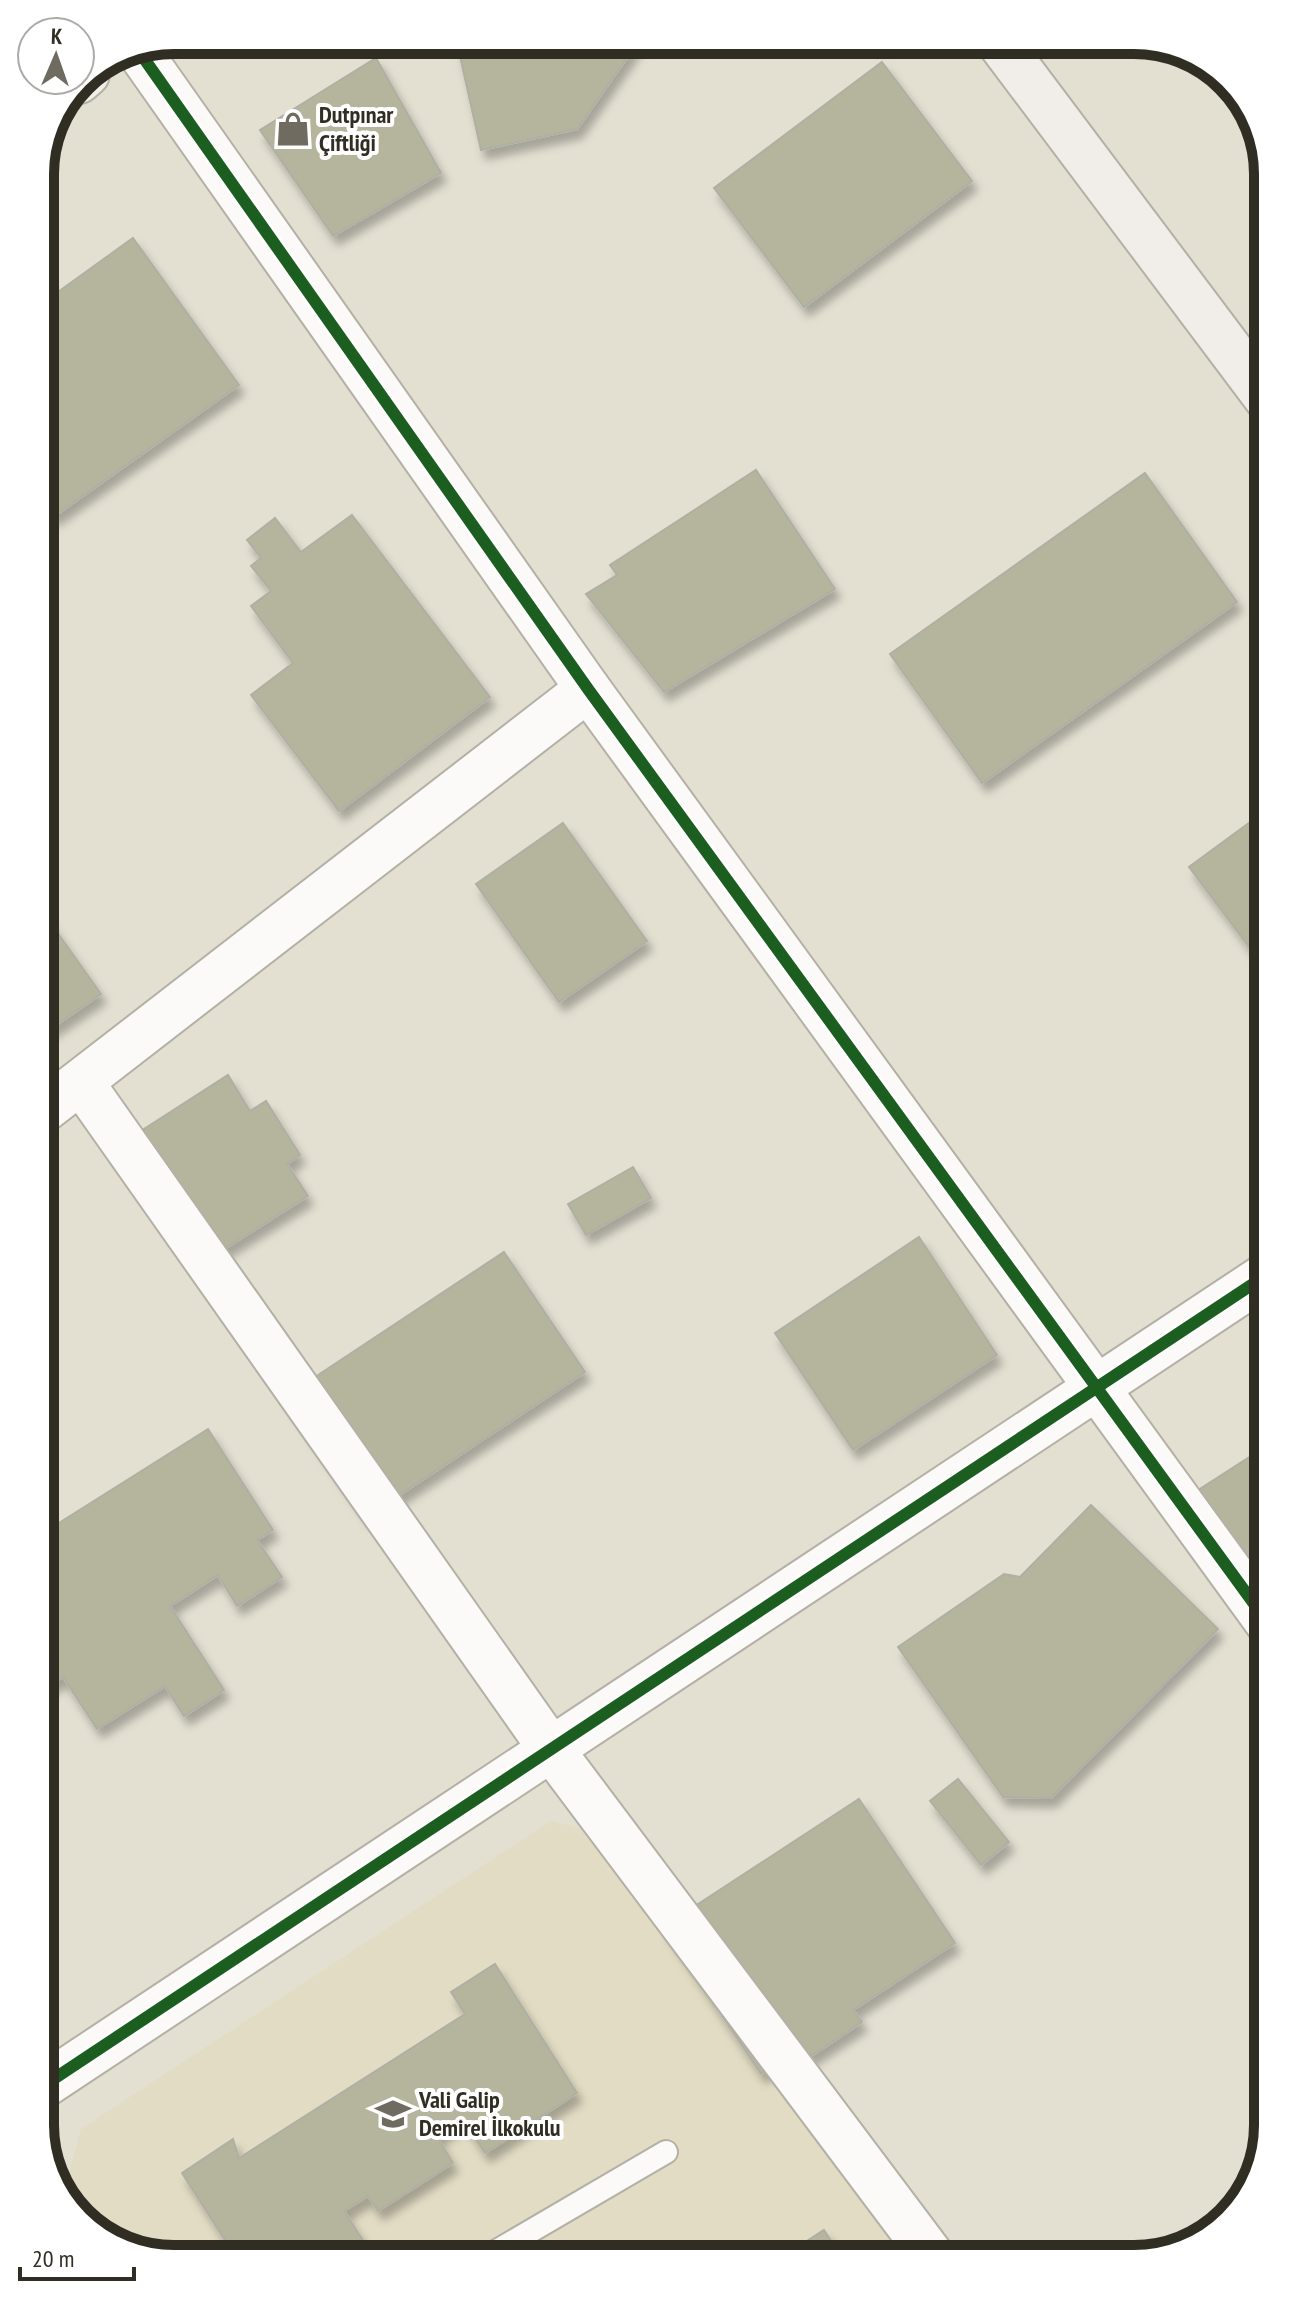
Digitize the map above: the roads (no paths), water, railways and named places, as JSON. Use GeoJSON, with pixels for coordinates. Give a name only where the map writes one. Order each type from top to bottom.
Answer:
{"type":"FeatureCollection","features":[{"type":"Feature","properties":{"kind":"street"},"geometry":{"type":"LineString","coordinates":[[1008,54],[1254,381]]}},
{"type":"Feature","properties":{"kind":"street"},"geometry":{"type":"LineString","coordinates":[[144,58],[588,689],[1254,1604]]}},
{"type":"Feature","properties":{"kind":"street"},"geometry":{"type":"LineString","coordinates":[[54,1102],[588,689]]}},
{"type":"Feature","properties":{"kind":"street"},"geometry":{"type":"LineString","coordinates":[[81,1082],[551,1749],[923,2245]]}},
{"type":"Feature","properties":{"kind":"street"},"geometry":{"type":"LineString","coordinates":[[54,2079],[1254,1283]]}},
{"type":"Feature","properties":{"kind":"lane"},"geometry":{"type":"LineString","coordinates":[[507,2245],[666,2152]]}},
{"type":"Feature","properties":{"kind":"place","name":"Dutpınar Çiftliği"},"geometry":{"type":"Point","coordinates":[293,129]}},
{"type":"Feature","properties":{"kind":"place","name":"Vali Galip Demirel İlkokulu"},"geometry":{"type":"Point","coordinates":[393,2114]}}]}
